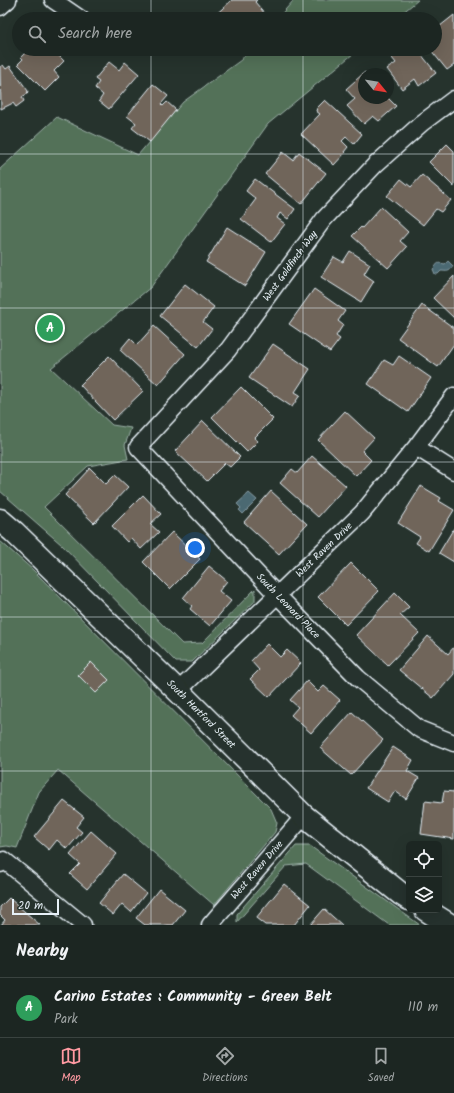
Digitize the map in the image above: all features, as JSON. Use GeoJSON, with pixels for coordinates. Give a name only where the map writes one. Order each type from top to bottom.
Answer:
{"type":"FeatureCollection","features":[{"type":"Feature","properties":{"kind":"street"},"geometry":{"type":"LineString","coordinates":[[0,7],[8,0]]}},
{"type":"Feature","properties":{"kind":"street"},"geometry":{"type":"LineString","coordinates":[[53,0],[71,12]]}},
{"type":"Feature","properties":{"kind":"street","name":"West Goldfinch Way"},"geometry":{"type":"LineString","coordinates":[[138,447],[228,350],[324,219],[375,165],[422,123],[454,99]]}},
{"type":"Feature","properties":{"kind":"street","name":"West Raven Drive"},"geometry":{"type":"LineString","coordinates":[[178,691],[278,596],[362,513],[416,447],[454,396]]}},
{"type":"Feature","properties":{"kind":"street","name":"South Leonard Place"},"geometry":{"type":"LineString","coordinates":[[138,447],[278,596],[358,678],[418,729],[454,743]]}},
{"type":"Feature","properties":{"kind":"street"},"geometry":{"type":"LineString","coordinates":[[416,447],[454,471]]}},
{"type":"Feature","properties":{"kind":"street","name":"South Hartford Street"},"geometry":{"type":"LineString","coordinates":[[0,520],[178,691],[304,816],[406,897]]}},
{"type":"Feature","properties":{"kind":"street","name":"West Raven Drive"},"geometry":{"type":"LineString","coordinates":[[216,923],[304,816]]}},
{"type":"Feature","properties":{"kind":"street"},"geometry":{"type":"LineString","coordinates":[[2,862],[83,925]]}},
{"type":"Feature","properties":{"kind":"street"},"geometry":{"type":"LineString","coordinates":[[431,913],[450,925]]}},
{"type":"Feature","properties":{"kind":"green space"},"geometry":{"type":"Polygon","coordinates":[[[294,0],[418,0],[403,12],[283,12],[294,0]]]}},
{"type":"Feature","properties":{"kind":"green space"},"geometry":{"type":"Polygon","coordinates":[[[244,56],[351,56],[268,124],[151,287],[51,368],[112,425],[131,428],[125,445],[128,459],[88,466],[44,507],[182,644],[202,643],[255,589],[255,601],[192,662],[176,662],[62,545],[0,491],[0,169],[57,117],[138,155],[183,102],[241,60],[244,56]]]}},
{"type":"Feature","properties":{"kind":"green space"},"geometry":{"type":"Polygon","coordinates":[[[0,541],[33,570],[271,809],[277,823],[275,832],[214,905],[58,770],[39,792],[17,848],[7,846],[0,847],[0,541]]]}},
{"type":"Feature","properties":{"kind":"green space"},"geometry":{"type":"Polygon","coordinates":[[[296,846],[310,846],[420,925],[389,925],[306,864],[286,866],[237,922],[237,914],[296,846]]]}},
{"type":"Feature","properties":{"kind":"water"},"geometry":{"type":"Polygon","coordinates":[[[448,261],[453,266],[450,270],[441,271],[438,274],[435,274],[433,269],[438,264],[445,264],[448,261]]]}},
{"type":"Feature","properties":{"kind":"water"},"geometry":{"type":"Polygon","coordinates":[[[249,493],[257,500],[243,514],[239,510],[241,508],[237,504],[249,493]]]}},
{"type":"Feature","properties":{"kind":"building"},"geometry":{"type":"Polygon","coordinates":[[[232,0],[257,0],[255,2],[263,12],[219,12],[232,0]]]}},
{"type":"Feature","properties":{"kind":"building"},"geometry":{"type":"Polygon","coordinates":[[[454,15],[454,65],[447,70],[436,56],[442,56],[442,24],[454,15]]]}},
{"type":"Feature","properties":{"kind":"building"},"geometry":{"type":"Polygon","coordinates":[[[59,56],[64,61],[54,71],[59,77],[45,91],[18,64],[23,59],[21,57],[59,56]]]}},
{"type":"Feature","properties":{"kind":"building"},"geometry":{"type":"Polygon","coordinates":[[[390,56],[423,56],[436,73],[419,86],[415,79],[402,89],[394,78],[394,68],[388,68],[396,63],[390,56]]]}},
{"type":"Feature","properties":{"kind":"building"},"geometry":{"type":"Polygon","coordinates":[[[109,62],[119,70],[125,62],[139,74],[109,109],[99,101],[103,95],[95,88],[99,82],[95,79],[109,62]]]}},
{"type":"Feature","properties":{"kind":"building"},"geometry":{"type":"Polygon","coordinates":[[[3,65],[6,69],[10,66],[28,91],[27,94],[22,97],[24,101],[16,107],[13,103],[1,109],[0,67],[3,65]]]}},
{"type":"Feature","properties":{"kind":"building"},"geometry":{"type":"Polygon","coordinates":[[[358,78],[358,104],[394,104],[396,106],[379,121],[373,116],[364,124],[347,106],[355,99],[346,89],[358,78]]]}},
{"type":"Feature","properties":{"kind":"building"},"geometry":{"type":"Polygon","coordinates":[[[153,84],[168,96],[161,104],[163,106],[167,102],[176,110],[150,142],[132,128],[136,123],[127,116],[153,84]]]}},
{"type":"Feature","properties":{"kind":"building"},"geometry":{"type":"Polygon","coordinates":[[[325,100],[362,134],[354,144],[346,137],[342,141],[348,147],[344,152],[345,153],[334,165],[301,134],[320,114],[316,111],[317,108],[325,100]]]}},
{"type":"Feature","properties":{"kind":"building"},"geometry":{"type":"Polygon","coordinates":[[[447,144],[454,151],[454,187],[429,162],[447,144]]]}},
{"type":"Feature","properties":{"kind":"building"},"geometry":{"type":"Polygon","coordinates":[[[283,152],[293,160],[299,152],[326,173],[301,204],[265,174],[283,152]]]}},
{"type":"Feature","properties":{"kind":"building"},"geometry":{"type":"Polygon","coordinates":[[[422,175],[451,200],[441,212],[436,209],[423,225],[387,196],[401,179],[411,187],[422,175]]]}},
{"type":"Feature","properties":{"kind":"building"},"geometry":{"type":"Polygon","coordinates":[[[255,179],[295,209],[288,219],[280,213],[277,218],[285,224],[271,242],[241,219],[256,199],[246,191],[255,179]]]}},
{"type":"Feature","properties":{"kind":"building"},"geometry":{"type":"Polygon","coordinates":[[[381,207],[408,232],[400,241],[407,247],[388,268],[352,236],[361,227],[362,228],[381,207]]]}},
{"type":"Feature","properties":{"kind":"building"},"geometry":{"type":"Polygon","coordinates":[[[227,227],[266,252],[245,286],[206,262],[227,227]]]}},
{"type":"Feature","properties":{"kind":"building"},"geometry":{"type":"Polygon","coordinates":[[[350,251],[370,264],[364,274],[374,281],[361,302],[321,277],[334,257],[343,262],[350,251]]]}},
{"type":"Feature","properties":{"kind":"building"},"geometry":{"type":"Polygon","coordinates":[[[454,276],[454,318],[433,298],[454,276]]]}},
{"type":"Feature","properties":{"kind":"building"},"geometry":{"type":"Polygon","coordinates":[[[185,284],[214,307],[203,322],[212,329],[198,347],[160,316],[185,284]]]}},
{"type":"Feature","properties":{"kind":"building"},"geometry":{"type":"Polygon","coordinates":[[[314,289],[345,311],[338,321],[343,325],[336,336],[340,339],[330,352],[289,324],[314,289]]]}},
{"type":"Feature","properties":{"kind":"building"},"geometry":{"type":"Polygon","coordinates":[[[422,305],[454,328],[454,344],[438,367],[398,338],[422,305]]]}},
{"type":"Feature","properties":{"kind":"building"},"geometry":{"type":"Polygon","coordinates":[[[154,326],[185,354],[158,385],[120,350],[130,338],[137,345],[154,326]]]}},
{"type":"Feature","properties":{"kind":"building"},"geometry":{"type":"Polygon","coordinates":[[[273,344],[310,369],[295,392],[300,395],[292,407],[249,378],[273,344]]]}},
{"type":"Feature","properties":{"kind":"building"},"geometry":{"type":"Polygon","coordinates":[[[109,356],[143,391],[113,420],[80,385],[109,356]]]}},
{"type":"Feature","properties":{"kind":"building"},"geometry":{"type":"Polygon","coordinates":[[[399,356],[431,378],[408,412],[368,384],[384,360],[393,365],[399,356]]]}},
{"type":"Feature","properties":{"kind":"building"},"geometry":{"type":"Polygon","coordinates":[[[241,387],[273,419],[254,438],[258,441],[247,452],[212,417],[241,387]]]}},
{"type":"Feature","properties":{"kind":"building"},"geometry":{"type":"Polygon","coordinates":[[[345,411],[374,438],[362,451],[371,460],[356,476],[318,440],[345,411]]]}},
{"type":"Feature","properties":{"kind":"building"},"geometry":{"type":"Polygon","coordinates":[[[203,421],[240,457],[230,467],[225,463],[207,481],[175,451],[203,421]]]}},
{"type":"Feature","properties":{"kind":"building"},"geometry":{"type":"Polygon","coordinates":[[[312,456],[346,486],[318,517],[280,483],[292,469],[297,473],[312,456]]]}},
{"type":"Feature","properties":{"kind":"building"},"geometry":{"type":"Polygon","coordinates":[[[90,468],[106,484],[115,475],[128,487],[94,523],[65,495],[90,468]]]}},
{"type":"Feature","properties":{"kind":"building"},"geometry":{"type":"Polygon","coordinates":[[[421,486],[441,498],[439,501],[454,510],[429,551],[416,543],[420,537],[398,523],[421,486]]]}},
{"type":"Feature","properties":{"kind":"building"},"geometry":{"type":"Polygon","coordinates":[[[271,491],[307,524],[279,554],[244,522],[271,491]]]}},
{"type":"Feature","properties":{"kind":"building"},"geometry":{"type":"Polygon","coordinates":[[[143,495],[161,514],[150,524],[159,532],[141,549],[131,538],[127,542],[112,526],[143,495]]]}},
{"type":"Feature","properties":{"kind":"building"},"geometry":{"type":"Polygon","coordinates":[[[454,528],[454,562],[439,553],[454,528]]]}},
{"type":"Feature","properties":{"kind":"building"},"geometry":{"type":"Polygon","coordinates":[[[172,532],[200,559],[170,589],[143,562],[172,532]]]}},
{"type":"Feature","properties":{"kind":"building"},"geometry":{"type":"Polygon","coordinates":[[[351,563],[379,591],[346,625],[318,597],[351,563]]]}},
{"type":"Feature","properties":{"kind":"building"},"geometry":{"type":"Polygon","coordinates":[[[209,566],[227,581],[219,591],[231,601],[210,626],[190,609],[192,606],[183,598],[209,566]]]}},
{"type":"Feature","properties":{"kind":"building"},"geometry":{"type":"Polygon","coordinates":[[[395,593],[409,607],[400,615],[419,633],[388,665],[356,635],[395,593]]]}},
{"type":"Feature","properties":{"kind":"building"},"geometry":{"type":"Polygon","coordinates":[[[428,636],[448,654],[454,647],[454,674],[433,698],[399,670],[428,636]]]}},
{"type":"Feature","properties":{"kind":"building"},"geometry":{"type":"Polygon","coordinates":[[[267,644],[280,657],[287,650],[301,663],[269,697],[250,679],[259,670],[251,661],[267,644]]]}},
{"type":"Feature","properties":{"kind":"building"},"geometry":{"type":"Polygon","coordinates":[[[91,662],[109,680],[96,693],[78,675],[91,662]]]}},
{"type":"Feature","properties":{"kind":"building"},"geometry":{"type":"Polygon","coordinates":[[[307,681],[318,692],[324,686],[340,700],[311,733],[291,715],[298,707],[290,700],[307,681]]]}},
{"type":"Feature","properties":{"kind":"building"},"geometry":{"type":"Polygon","coordinates":[[[352,712],[383,740],[351,775],[320,748],[352,712]]]}},
{"type":"Feature","properties":{"kind":"building"},"geometry":{"type":"Polygon","coordinates":[[[393,747],[413,760],[407,771],[419,778],[406,799],[395,791],[388,802],[366,788],[393,747]]]}},
{"type":"Feature","properties":{"kind":"building"},"geometry":{"type":"Polygon","coordinates":[[[444,791],[454,792],[454,839],[421,834],[425,801],[442,803],[444,791]]]}},
{"type":"Feature","properties":{"kind":"building"},"geometry":{"type":"Polygon","coordinates":[[[64,801],[84,817],[76,827],[82,832],[67,849],[57,840],[49,850],[34,837],[64,801]]]}},
{"type":"Feature","properties":{"kind":"building"},"geometry":{"type":"Polygon","coordinates":[[[91,831],[117,854],[87,889],[70,874],[80,864],[70,855],[91,831]]]}},
{"type":"Feature","properties":{"kind":"building"},"geometry":{"type":"Polygon","coordinates":[[[123,874],[146,893],[131,912],[122,904],[113,915],[99,903],[123,874]]]}},
{"type":"Feature","properties":{"kind":"building"},"geometry":{"type":"Polygon","coordinates":[[[284,884],[310,905],[294,925],[265,925],[256,918],[284,884]]]}},
{"type":"Feature","properties":{"kind":"building"},"geometry":{"type":"Polygon","coordinates":[[[159,889],[185,910],[173,925],[145,925],[136,918],[159,889]]]}},
{"type":"Feature","properties":{"kind":"building"},"geometry":{"type":"Polygon","coordinates":[[[9,898],[40,925],[1,925],[5,920],[0,915],[0,907],[9,898]]]}},
{"type":"Feature","properties":{"kind":"building"},"geometry":{"type":"Polygon","coordinates":[[[324,909],[342,925],[310,925],[324,909]]]}},
{"type":"Feature","properties":{"kind":"place","name":"Carino Estates : Community - Green Belt"},"geometry":{"type":"Point","coordinates":[50,328]}}]}
